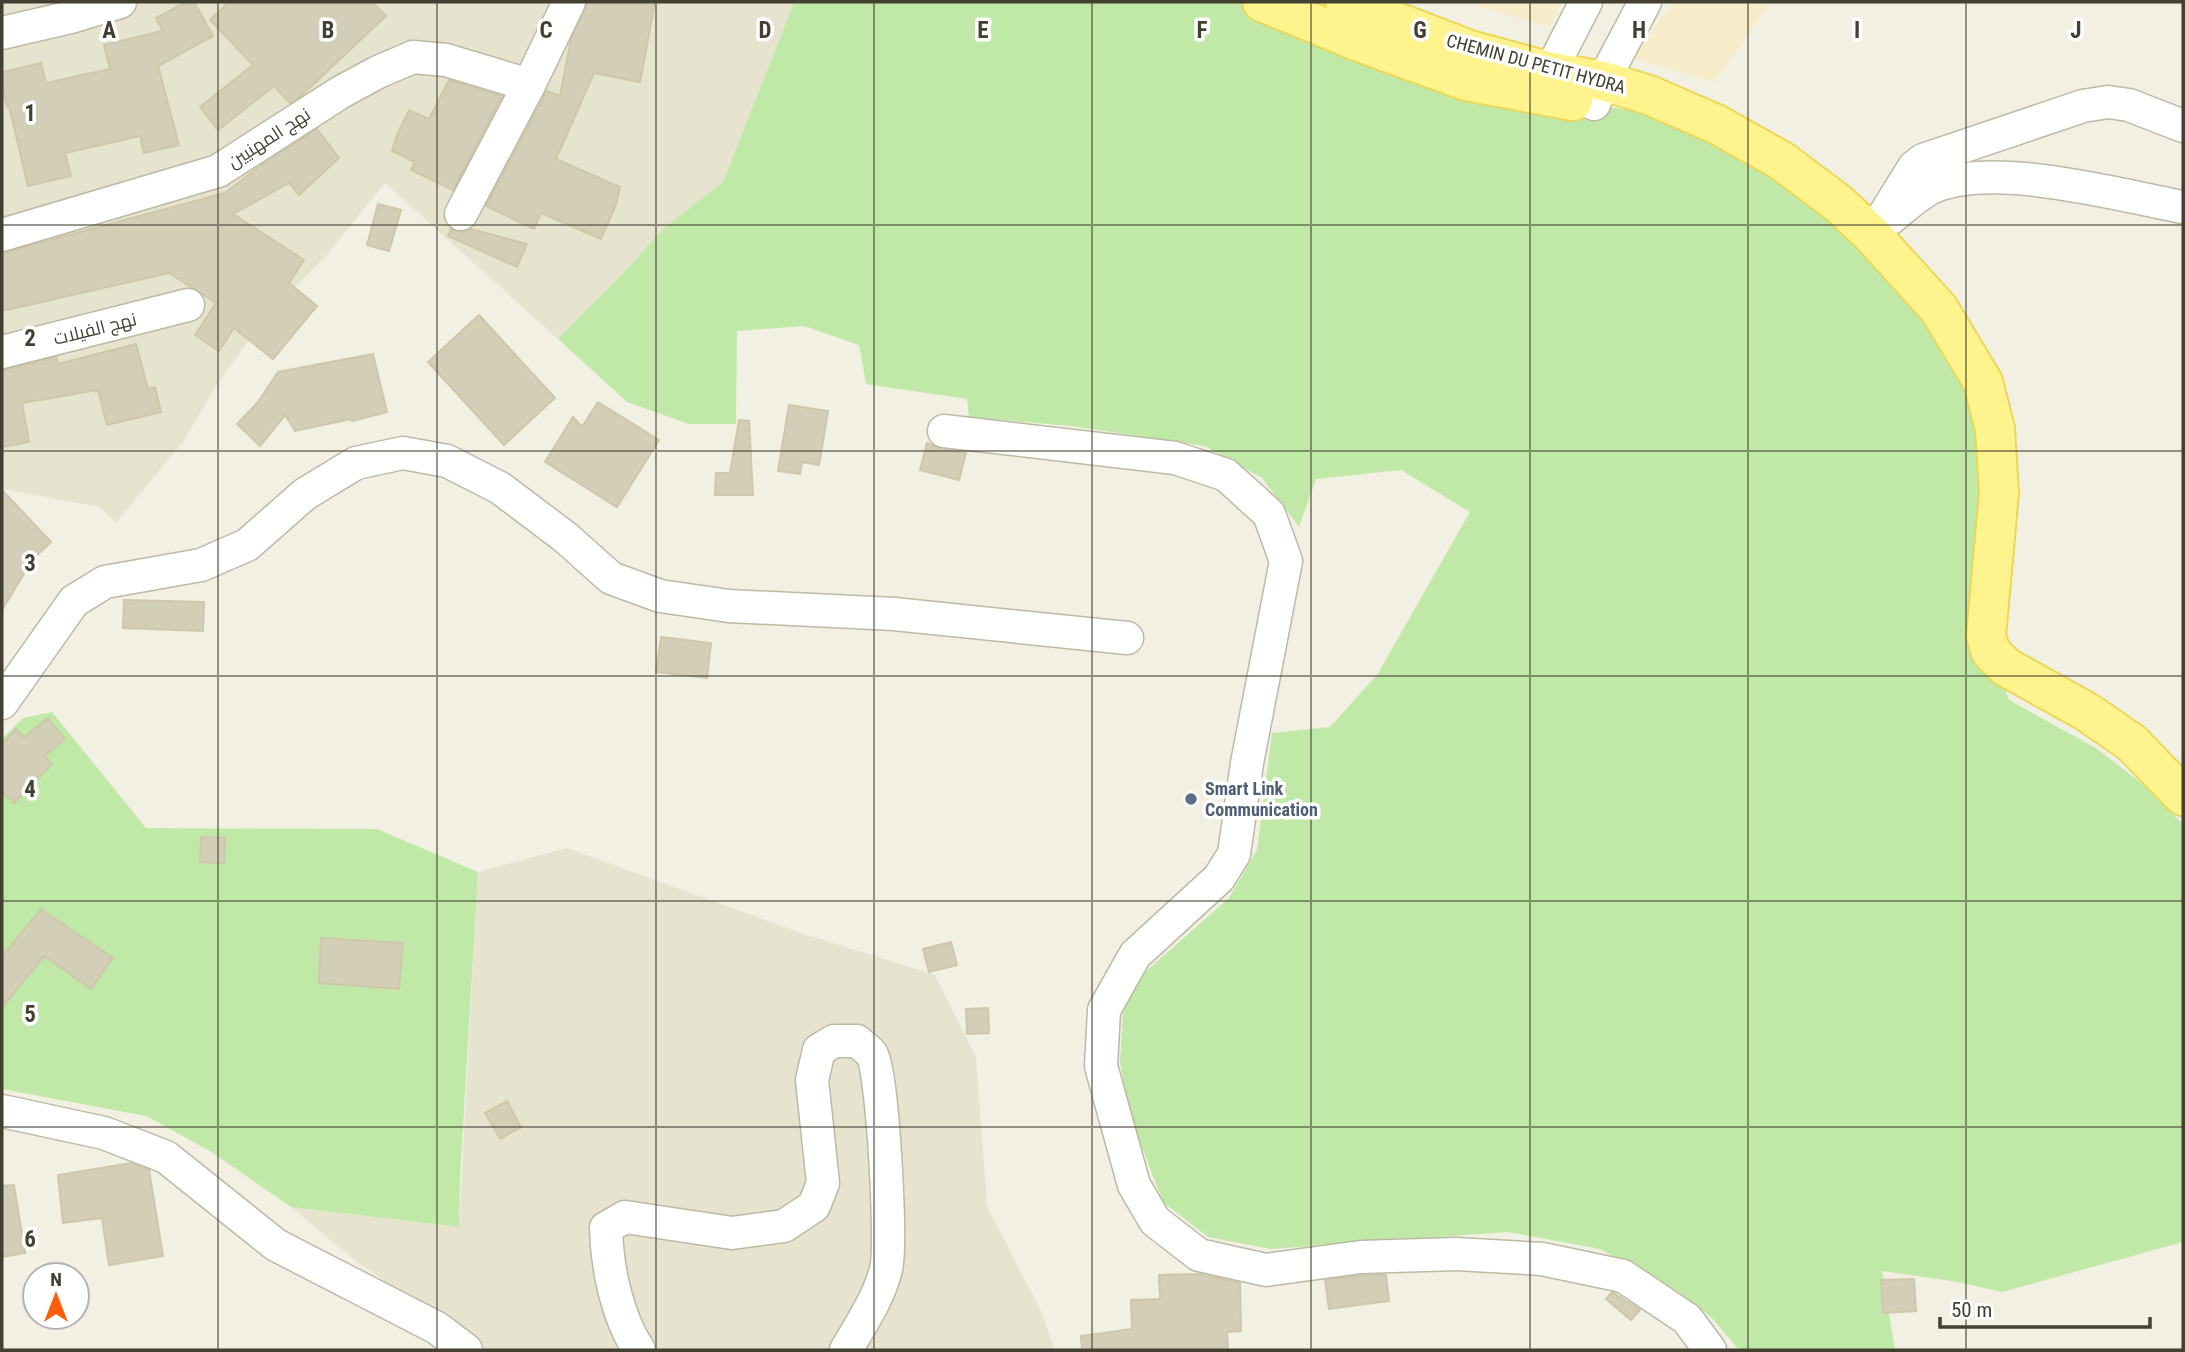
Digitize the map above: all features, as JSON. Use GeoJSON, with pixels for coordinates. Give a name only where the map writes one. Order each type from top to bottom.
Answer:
{"type":"FeatureCollection","features":[{"type":"Feature","properties":{"kind":"main road","name":"CHEMIN DU PETIT HYDRA"},"geometry":{"type":"LineString","coordinates":[[1262,2],[1359,43],[1466,81],[1544,84],[1598,92],[1649,95],[1716,124],[1782,161],[1838,202],[1939,309],[1983,382],[1995,429],[1999,494],[1986,636],[1991,652],[2006,667],[2087,712],[2132,743],[2183,796]]}},
{"type":"Feature","properties":{"kind":"main road","name":"CHEMIN DU PETIT HYDRA"},"geometry":{"type":"LineString","coordinates":[[1345,2],[1470,50],[1544,84]]}},
{"type":"Feature","properties":{"kind":"street"},"geometry":{"type":"LineString","coordinates":[[2,33],[120,2]]}},
{"type":"Feature","properties":{"kind":"street"},"geometry":{"type":"LineString","coordinates":[[461,214],[569,2]]}},
{"type":"Feature","properties":{"kind":"street"},"geometry":{"type":"LineString","coordinates":[[1544,84],[1586,2]]}},
{"type":"Feature","properties":{"kind":"street"},"geometry":{"type":"LineString","coordinates":[[1598,92],[1645,2]]}},
{"type":"Feature","properties":{"kind":"street","name":"نهج المهنيين"},"geometry":{"type":"LineString","coordinates":[[2,235],[218,171],[341,92],[413,57],[446,60],[529,85]]}},
{"type":"Feature","properties":{"kind":"street"},"geometry":{"type":"LineString","coordinates":[[1872,235],[1914,167],[1923,160],[2083,106],[2108,102],[2129,105],[2183,126]]}},
{"type":"Feature","properties":{"kind":"street"},"geometry":{"type":"LineString","coordinates":[[1872,235],[1909,202],[1930,189],[1955,181],[1989,176],[2046,182],[2183,207]]}},
{"type":"Feature","properties":{"kind":"street","name":"نهج الفيلات"},"geometry":{"type":"LineString","coordinates":[[2,352],[188,305]]}},
{"type":"Feature","properties":{"kind":"street"},"geometry":{"type":"LineString","coordinates":[[944,431],[1175,458],[1226,475],[1269,514],[1286,561],[1247,763],[1234,854],[1219,878],[1135,955],[1104,1010],[1101,1066],[1134,1185],[1155,1221],[1199,1255],[1266,1270],[1361,1257],[1456,1254],[1542,1259],[1623,1276],[1687,1320],[1710,1350]]}},
{"type":"Feature","properties":{"kind":"street"},"geometry":{"type":"LineString","coordinates":[[5,701],[74,601],[105,582],[201,565],[247,545],[305,494],[356,463],[403,453],[447,461],[500,488],[565,537],[611,578],[660,596],[729,606],[894,614],[1127,638]]}},
{"type":"Feature","properties":{"kind":"street"},"geometry":{"type":"LineString","coordinates":[[639,1350],[620,1308],[607,1253],[606,1228],[625,1217],[732,1233],[784,1226],[814,1206],[823,1183],[812,1080],[819,1051],[834,1041],[857,1041],[873,1056],[881,1089],[888,1238],[887,1266],[877,1297],[846,1350]]}},
{"type":"Feature","properties":{"kind":"street"},"geometry":{"type":"LineString","coordinates":[[2,1111],[104,1133],[166,1157],[276,1245],[437,1328],[466,1350]]}},
{"type":"Feature","properties":{"kind":"shaded area"},"geometry":{"type":"Polygon","coordinates":[[[2,2],[792,2],[793,5],[723,182],[665,227],[558,339],[385,183],[326,256],[265,318],[218,383],[183,442],[116,523],[100,507],[2,489],[2,2]]]}},
{"type":"Feature","properties":{"kind":"shaded area"},"geometry":{"type":"Polygon","coordinates":[[[1463,2],[1561,2],[1549,27],[1463,2]]]}},
{"type":"Feature","properties":{"kind":"shaded area"},"geometry":{"type":"Polygon","coordinates":[[[1673,2],[1771,2],[1714,82],[1633,58],[1673,2]]]}},
{"type":"Feature","properties":{"kind":"shaded area"},"geometry":{"type":"Polygon","coordinates":[[[567,848],[801,933],[935,975],[976,1057],[987,1206],[1041,1311],[1055,1350],[487,1350],[357,1262],[291,1207],[459,1227],[478,872],[567,848]]]}},
{"type":"Feature","properties":{"kind":"green space"},"geometry":{"type":"Polygon","coordinates":[[[792,2],[1262,2],[1545,96],[1639,112],[1714,139],[1806,192],[1920,301],[1981,416],[1991,652],[2009,700],[2096,748],[2145,786],[2183,824],[2183,1242],[2002,1292],[1958,1282],[1882,1271],[1895,1350],[1739,1350],[1712,1318],[1676,1290],[1600,1249],[1508,1232],[1271,1249],[1208,1237],[1163,1202],[1130,1116],[1120,1062],[1123,1010],[1144,973],[1229,898],[1257,850],[1272,733],[1330,727],[1377,675],[1470,512],[1401,470],[1316,479],[1299,527],[1262,478],[1205,446],[1071,426],[969,417],[967,399],[866,384],[859,345],[804,326],[737,331],[736,424],[689,424],[627,402],[558,339],[665,227],[723,182],[792,2]]]}},
{"type":"Feature","properties":{"kind":"green space"},"geometry":{"type":"Polygon","coordinates":[[[52,712],[146,828],[377,829],[478,872],[459,1227],[291,1207],[210,1151],[146,1116],[2,1089],[2,739],[23,718],[52,712]]]}},
{"type":"Feature","properties":{"kind":"building"},"geometry":{"type":"Polygon","coordinates":[[[186,2],[194,2],[213,36],[158,66],[179,145],[144,153],[140,136],[65,153],[71,176],[28,186],[9,106],[7,107],[2,72],[41,63],[46,83],[110,69],[104,45],[163,31],[156,18],[186,2]]]}},
{"type":"Feature","properties":{"kind":"building"},"geometry":{"type":"Polygon","coordinates":[[[229,2],[372,2],[386,16],[301,96],[290,103],[274,86],[218,130],[200,107],[253,65],[210,20],[229,2]]]}},
{"type":"Feature","properties":{"kind":"building"},"geometry":{"type":"Polygon","coordinates":[[[587,2],[655,2],[640,82],[594,73],[556,159],[620,187],[616,205],[601,239],[541,213],[534,229],[486,206],[547,91],[560,96],[571,39],[587,2]]]}},
{"type":"Feature","properties":{"kind":"building"},"geometry":{"type":"Polygon","coordinates":[[[449,80],[502,96],[453,190],[411,170],[415,162],[392,151],[409,110],[429,119],[449,80]]]}},
{"type":"Feature","properties":{"kind":"building"},"geometry":{"type":"Polygon","coordinates":[[[317,129],[339,158],[299,195],[289,183],[233,214],[304,260],[289,283],[317,306],[273,359],[234,328],[219,351],[195,335],[216,303],[169,273],[2,311],[2,253],[225,193],[260,166],[317,129]]]}},
{"type":"Feature","properties":{"kind":"building"},"geometry":{"type":"Polygon","coordinates":[[[378,204],[401,210],[389,251],[367,245],[378,204]]]}},
{"type":"Feature","properties":{"kind":"building"},"geometry":{"type":"Polygon","coordinates":[[[451,229],[461,232],[471,229],[527,244],[517,267],[448,236],[451,229]]]}},
{"type":"Feature","properties":{"kind":"building"},"geometry":{"type":"Polygon","coordinates":[[[479,315],[555,398],[504,445],[428,362],[479,315]]]}},
{"type":"Feature","properties":{"kind":"building"},"geometry":{"type":"Polygon","coordinates":[[[136,344],[148,389],[155,387],[161,412],[107,425],[98,390],[22,403],[29,442],[2,447],[2,370],[56,357],[58,364],[136,344]]]}},
{"type":"Feature","properties":{"kind":"building"},"geometry":{"type":"Polygon","coordinates":[[[373,354],[387,412],[295,431],[285,415],[260,446],[237,424],[258,402],[278,372],[373,354]]]}},
{"type":"Feature","properties":{"kind":"building"},"geometry":{"type":"Polygon","coordinates":[[[598,402],[659,440],[617,507],[545,462],[573,417],[582,427],[598,402]]]}},
{"type":"Feature","properties":{"kind":"building"},"geometry":{"type":"Polygon","coordinates":[[[789,405],[828,411],[819,465],[802,462],[800,474],[778,471],[789,405]]]}},
{"type":"Feature","properties":{"kind":"building"},"geometry":{"type":"Polygon","coordinates":[[[739,420],[749,421],[753,495],[715,495],[716,473],[730,473],[739,420]]]}},
{"type":"Feature","properties":{"kind":"building"},"geometry":{"type":"Polygon","coordinates":[[[927,443],[941,449],[966,453],[959,480],[920,470],[927,443]]]}},
{"type":"Feature","properties":{"kind":"building"},"geometry":{"type":"Polygon","coordinates":[[[2,490],[51,542],[33,559],[2,610],[2,490]]]}},
{"type":"Feature","properties":{"kind":"building"},"geometry":{"type":"Polygon","coordinates":[[[124,600],[204,602],[203,631],[123,628],[124,600]]]}},
{"type":"Feature","properties":{"kind":"building"},"geometry":{"type":"Polygon","coordinates":[[[661,637],[711,643],[707,678],[656,672],[661,637]]]}},
{"type":"Feature","properties":{"kind":"building"},"geometry":{"type":"Polygon","coordinates":[[[48,718],[65,739],[44,756],[52,764],[14,803],[2,792],[2,744],[16,729],[24,737],[48,718]]]}},
{"type":"Feature","properties":{"kind":"building"},"geometry":{"type":"Polygon","coordinates":[[[201,837],[225,838],[224,863],[200,862],[201,837]]]}},
{"type":"Feature","properties":{"kind":"building"},"geometry":{"type":"Polygon","coordinates":[[[41,909],[113,958],[91,989],[44,956],[2,1008],[2,956],[41,909]]]}},
{"type":"Feature","properties":{"kind":"building"},"geometry":{"type":"Polygon","coordinates":[[[321,938],[403,943],[399,989],[319,983],[321,938]]]}},
{"type":"Feature","properties":{"kind":"building"},"geometry":{"type":"Polygon","coordinates":[[[951,942],[957,965],[929,972],[923,949],[951,942]]]}},
{"type":"Feature","properties":{"kind":"building"},"geometry":{"type":"Polygon","coordinates":[[[988,1008],[989,1033],[967,1034],[966,1009],[988,1008]]]}},
{"type":"Feature","properties":{"kind":"building"},"geometry":{"type":"Polygon","coordinates":[[[507,1101],[521,1127],[500,1139],[485,1113],[507,1101]]]}},
{"type":"Feature","properties":{"kind":"building"},"geometry":{"type":"Polygon","coordinates":[[[131,1163],[149,1170],[163,1256],[109,1265],[102,1218],[63,1223],[58,1175],[131,1163]]]}},
{"type":"Feature","properties":{"kind":"building"},"geometry":{"type":"Polygon","coordinates":[[[14,1185],[25,1253],[2,1257],[2,1186],[14,1185]]]}},
{"type":"Feature","properties":{"kind":"building"},"geometry":{"type":"Polygon","coordinates":[[[1199,1274],[1240,1283],[1241,1331],[1227,1332],[1228,1350],[1082,1350],[1081,1336],[1132,1329],[1131,1300],[1160,1299],[1159,1275],[1199,1274]]]}},
{"type":"Feature","properties":{"kind":"building"},"geometry":{"type":"Polygon","coordinates":[[[1386,1275],[1389,1301],[1329,1309],[1325,1280],[1386,1275]]]}},
{"type":"Feature","properties":{"kind":"building"},"geometry":{"type":"Polygon","coordinates":[[[1914,1279],[1916,1311],[1883,1313],[1881,1280],[1914,1279]]]}},
{"type":"Feature","properties":{"kind":"building"},"geometry":{"type":"Polygon","coordinates":[[[1612,1292],[1640,1310],[1631,1320],[1606,1299],[1612,1292]]]}},
{"type":"Feature","properties":{"kind":"place","name":"Smart Link Communication"},"geometry":{"type":"Point","coordinates":[1191,799]}}]}
